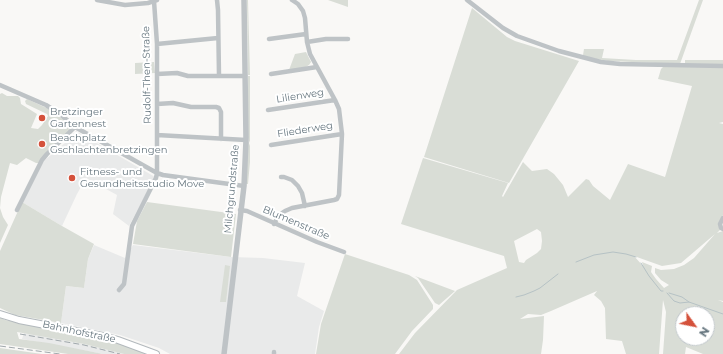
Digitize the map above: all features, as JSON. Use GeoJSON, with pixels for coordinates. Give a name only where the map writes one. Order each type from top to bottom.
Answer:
{"type":"FeatureCollection","features":[{"type":"Feature","properties":{"kind":"main road","name":"Bahnhofstraße"},"geometry":{"type":"LineString","coordinates":[[0,314],[19,320],[108,337],[156,354]]}},
{"type":"Feature","properties":{"kind":"street"},"geometry":{"type":"LineString","coordinates":[[97,0],[125,5],[148,4],[156,1]]}},
{"type":"Feature","properties":{"kind":"street"},"geometry":{"type":"LineString","coordinates":[[217,0],[219,76]]}},
{"type":"Feature","properties":{"kind":"street","name":"Milchgrundstraße"},"geometry":{"type":"LineString","coordinates":[[224,354],[244,186],[246,140],[244,0]]}},
{"type":"Feature","properties":{"kind":"street"},"geometry":{"type":"LineString","coordinates":[[274,224],[279,215],[285,211],[334,200],[339,195],[342,134],[339,109],[310,54],[306,42],[305,18],[303,11],[298,4],[292,0]]}},
{"type":"Feature","properties":{"kind":"street"},"geometry":{"type":"LineString","coordinates":[[467,0],[517,36],[584,58],[600,62],[620,64],[723,66]]}},
{"type":"Feature","properties":{"kind":"street","name":"Rudolf-Then-Straße"},"geometry":{"type":"LineString","coordinates":[[119,290],[124,284],[132,226],[156,178],[157,173],[156,1]]}},
{"type":"Feature","properties":{"kind":"street"},"geometry":{"type":"LineString","coordinates":[[269,39],[306,34]]}},
{"type":"Feature","properties":{"kind":"street"},"geometry":{"type":"LineString","coordinates":[[157,44],[218,38]]}},
{"type":"Feature","properties":{"kind":"street"},"geometry":{"type":"LineString","coordinates":[[306,42],[326,39],[348,39]]}},
{"type":"Feature","properties":{"kind":"street"},"geometry":{"type":"LineString","coordinates":[[271,74],[317,67]]}},
{"type":"Feature","properties":{"kind":"street"},"geometry":{"type":"LineString","coordinates":[[157,74],[177,73],[188,76],[245,76]]}},
{"type":"Feature","properties":{"kind":"street"},"geometry":{"type":"LineString","coordinates":[[0,85],[46,105],[60,114],[75,127],[157,173],[244,186]]}},
{"type":"Feature","properties":{"kind":"street","name":"Lilienweg"},"geometry":{"type":"LineString","coordinates":[[268,110],[335,100]]}},
{"type":"Feature","properties":{"kind":"street"},"geometry":{"type":"LineString","coordinates":[[157,104],[173,103],[191,107],[219,108],[221,112],[221,139]]}},
{"type":"Feature","properties":{"kind":"street"},"geometry":{"type":"LineString","coordinates":[[17,210],[42,160],[75,127]]}},
{"type":"Feature","properties":{"kind":"street","name":"Fliederweg"},"geometry":{"type":"LineString","coordinates":[[271,145],[342,134]]}},
{"type":"Feature","properties":{"kind":"street"},"geometry":{"type":"LineString","coordinates":[[157,135],[246,140]]}},
{"type":"Feature","properties":{"kind":"street"},"geometry":{"type":"LineString","coordinates":[[281,177],[292,180],[298,186],[302,193],[305,206]]}},
{"type":"Feature","properties":{"kind":"street","name":"Blumenstraße"},"geometry":{"type":"LineString","coordinates":[[240,210],[247,211],[274,224],[344,252]]}},
{"type":"Feature","properties":{"kind":"street"},"geometry":{"type":"LineString","coordinates":[[723,218],[720,224],[721,228],[723,229]]}},
{"type":"Feature","properties":{"kind":"shaded area"},"geometry":{"type":"Polygon","coordinates":[[[248,0],[250,75],[248,75],[248,0]]]}},
{"type":"Feature","properties":{"kind":"shaded area"},"geometry":{"type":"Polygon","coordinates":[[[328,0],[348,0],[348,7],[328,0]]]}},
{"type":"Feature","properties":{"kind":"shaded area"},"geometry":{"type":"Polygon","coordinates":[[[699,0],[703,0],[680,64],[608,61],[585,57],[583,55],[584,49],[604,49],[602,58],[677,60],[699,0]]]}},
{"type":"Feature","properties":{"kind":"shaded area"},"geometry":{"type":"Polygon","coordinates":[[[472,8],[507,37],[515,41],[579,61],[509,183],[424,157],[472,8]]]}},
{"type":"Feature","properties":{"kind":"shaded area"},"geometry":{"type":"Polygon","coordinates":[[[306,52],[311,62],[309,65],[304,68],[289,70],[295,54],[306,52]]]}},
{"type":"Feature","properties":{"kind":"shaded area"},"geometry":{"type":"Polygon","coordinates":[[[685,60],[723,60],[723,65],[685,64],[685,60]]]}},
{"type":"Feature","properties":{"kind":"shaded area"},"geometry":{"type":"Polygon","coordinates":[[[154,62],[155,73],[135,74],[135,63],[154,62]]]}},
{"type":"Feature","properties":{"kind":"shaded area"},"geometry":{"type":"Polygon","coordinates":[[[663,67],[723,67],[723,122],[719,123],[723,124],[723,215],[720,220],[721,229],[717,233],[723,231],[723,301],[718,300],[723,302],[723,354],[703,354],[686,347],[685,354],[663,354],[666,312],[663,300],[659,354],[626,354],[622,341],[606,339],[605,308],[601,301],[594,295],[597,291],[541,315],[528,314],[520,319],[544,316],[541,354],[399,354],[415,333],[457,290],[507,268],[504,256],[401,224],[423,158],[508,183],[502,196],[503,197],[523,162],[532,171],[547,169],[554,174],[563,185],[568,197],[586,179],[589,180],[593,186],[610,200],[628,164],[665,177],[692,86],[658,79],[663,67]],[[537,229],[514,241],[519,262],[524,263],[541,249],[541,232],[537,229]],[[715,234],[681,263],[662,266],[634,256],[643,266],[642,262],[652,266],[651,272],[664,288],[669,285],[661,280],[655,273],[655,268],[661,270],[674,269],[684,265],[694,258],[715,234]]]}},
{"type":"Feature","properties":{"kind":"shaded area"},"geometry":{"type":"Polygon","coordinates":[[[248,76],[250,76],[250,143],[248,138],[248,76]]]}},
{"type":"Feature","properties":{"kind":"shaded area"},"geometry":{"type":"Polygon","coordinates":[[[2,93],[7,96],[18,96],[21,104],[37,114],[31,128],[38,129],[48,116],[47,114],[26,104],[25,101],[27,99],[51,110],[55,117],[57,115],[72,126],[71,130],[39,163],[26,158],[17,165],[10,163],[1,197],[0,208],[0,94],[2,93]]]}},
{"type":"Feature","properties":{"kind":"shaded area"},"geometry":{"type":"Polygon","coordinates":[[[76,131],[155,177],[129,226],[113,214],[117,195],[86,178],[62,226],[22,202],[36,173],[45,160],[66,142],[76,131]]]}},
{"type":"Feature","properties":{"kind":"shaded area"},"geometry":{"type":"Polygon","coordinates":[[[248,140],[250,146],[250,162],[248,184],[246,184],[248,140]]]}},
{"type":"Feature","properties":{"kind":"shaded area"},"geometry":{"type":"Polygon","coordinates":[[[22,202],[94,244],[88,259],[84,288],[66,286],[61,323],[15,315],[0,308],[0,251],[22,202]]]}},
{"type":"Feature","properties":{"kind":"shaded area"},"geometry":{"type":"Polygon","coordinates":[[[147,202],[236,214],[231,257],[133,244],[137,221],[147,202]]]}},
{"type":"Feature","properties":{"kind":"shaded area"},"geometry":{"type":"Polygon","coordinates":[[[0,208],[8,225],[0,243],[0,208]]]}},
{"type":"Feature","properties":{"kind":"shaded area"},"geometry":{"type":"Polygon","coordinates":[[[94,245],[125,258],[133,245],[231,257],[263,258],[305,263],[297,296],[324,311],[319,327],[315,354],[170,354],[159,348],[120,335],[61,323],[66,286],[84,288],[88,259],[94,245]]]}},
{"type":"Feature","properties":{"kind":"shaded area"},"geometry":{"type":"Polygon","coordinates":[[[345,254],[409,275],[417,280],[433,305],[433,309],[412,331],[395,354],[316,354],[321,324],[345,254]]]}},
{"type":"Feature","properties":{"kind":"shaded area"},"geometry":{"type":"Polygon","coordinates":[[[225,265],[230,266],[226,302],[220,302],[225,265]]]}},
{"type":"Feature","properties":{"kind":"shaded area"},"geometry":{"type":"Polygon","coordinates":[[[415,276],[455,291],[439,305],[435,303],[418,278],[415,276]]]}},
{"type":"Feature","properties":{"kind":"shaded area"},"geometry":{"type":"Polygon","coordinates":[[[0,317],[5,320],[117,342],[150,354],[124,354],[84,344],[17,332],[19,339],[49,343],[103,354],[68,354],[0,344],[0,317]]]}},
{"type":"Feature","properties":{"kind":"shaded area"},"geometry":{"type":"Polygon","coordinates":[[[24,333],[84,344],[124,354],[103,354],[22,339],[24,333]]]}},
{"type":"Feature","properties":{"kind":"shaded area"},"geometry":{"type":"Polygon","coordinates":[[[0,348],[42,354],[0,354],[0,348]]]}},
{"type":"Feature","properties":{"kind":"waterway"},"geometry":{"type":"LineString","coordinates":[[576,262],[594,255],[613,252],[636,257]]}},
{"type":"Feature","properties":{"kind":"waterway"},"geometry":{"type":"LineString","coordinates":[[641,263],[649,276],[661,291],[663,291]]}},
{"type":"Feature","properties":{"kind":"waterway"},"geometry":{"type":"LineString","coordinates":[[516,297],[540,288],[558,274]]}},
{"type":"Feature","properties":{"kind":"waterway"},"geometry":{"type":"LineString","coordinates":[[667,293],[674,301],[680,303],[689,302],[723,314]]}},
{"type":"Feature","properties":{"kind":"waterway"},"geometry":{"type":"LineString","coordinates":[[669,293],[682,297],[689,302]]}},
{"type":"Feature","properties":{"kind":"railway"},"geometry":{"type":"LineString","coordinates":[[20,334],[84,345],[120,354]]}},
{"type":"Feature","properties":{"kind":"railway"},"geometry":{"type":"LineString","coordinates":[[0,346],[60,354]]}},
{"type":"Feature","properties":{"kind":"place","name":"Bretzinger Gartennest"},"geometry":{"type":"Point","coordinates":[42,118]}},
{"type":"Feature","properties":{"kind":"place","name":"Beachplatz Gschlachtenbretzingen"},"geometry":{"type":"Point","coordinates":[42,144]}},
{"type":"Feature","properties":{"kind":"place","name":"Fitness- und Gesundheitsstudio Move"},"geometry":{"type":"Point","coordinates":[72,178]}}]}
